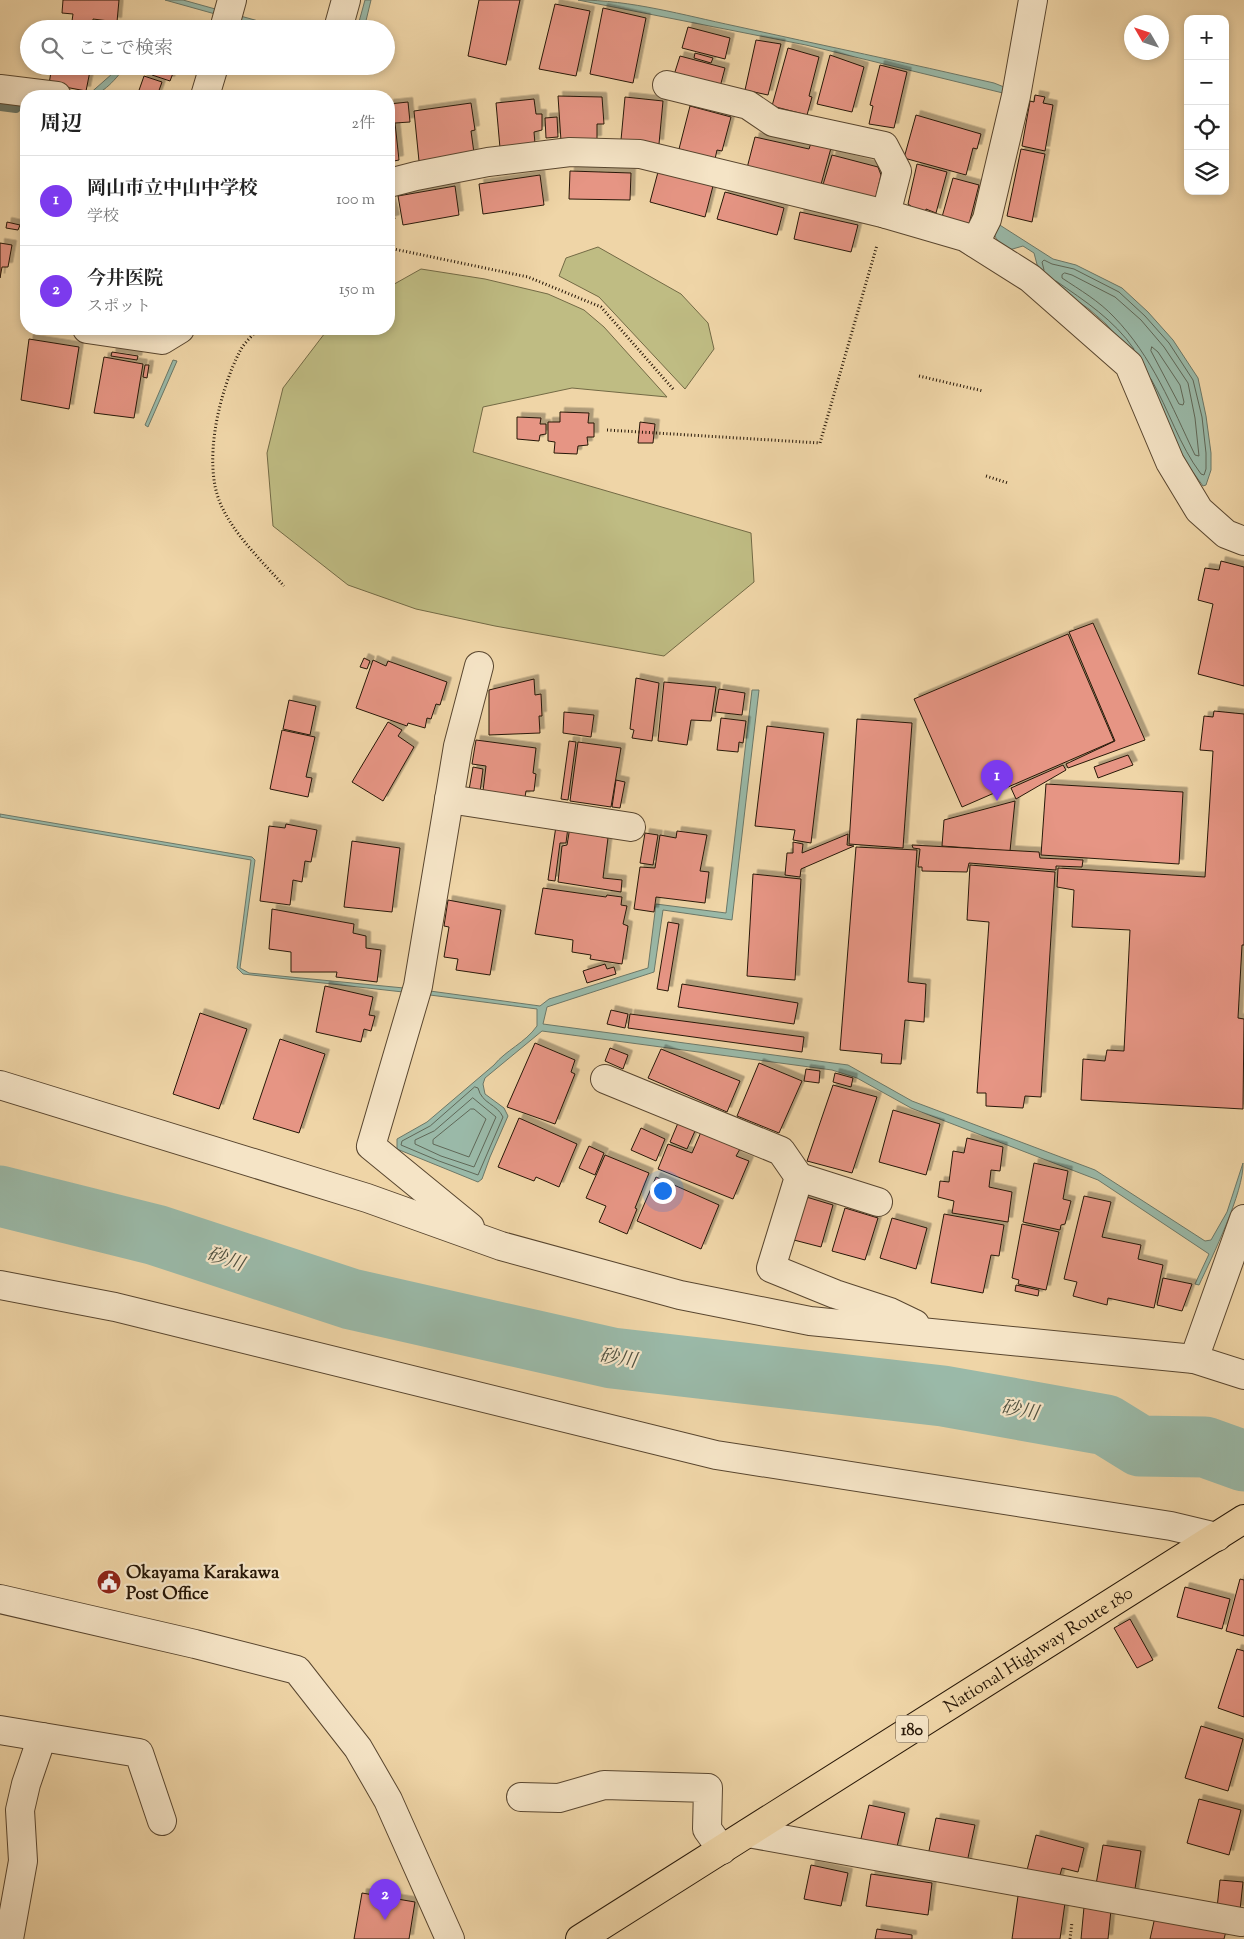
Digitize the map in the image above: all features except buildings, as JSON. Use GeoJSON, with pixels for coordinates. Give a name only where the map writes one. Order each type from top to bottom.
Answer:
{"type":"FeatureCollection","features":[{"type":"Feature","properties":{"kind":"highway","name":"National Highway Route 180"},"geometry":{"type":"LineString","coordinates":[[580,1939],[1235,1527]]}},
{"type":"Feature","properties":{"kind":"street"},"geometry":{"type":"LineString","coordinates":[[228,20],[232,0]]}},
{"type":"Feature","properties":{"kind":"street"},"geometry":{"type":"LineString","coordinates":[[340,20],[346,0]]}},
{"type":"Feature","properties":{"kind":"street"},"geometry":{"type":"LineString","coordinates":[[975,243],[987,220],[1016,96],[1033,0]]}},
{"type":"Feature","properties":{"kind":"street"},"geometry":{"type":"LineString","coordinates":[[207,90],[211,75]]}},
{"type":"Feature","properties":{"kind":"street"},"geometry":{"type":"LineString","coordinates":[[667,85],[748,106],[773,122],[884,146],[897,171],[886,214]]}},
{"type":"Feature","properties":{"kind":"street"},"geometry":{"type":"LineString","coordinates":[[0,89],[20,91]]}},
{"type":"Feature","properties":{"kind":"street"},"geometry":{"type":"LineString","coordinates":[[395,181],[488,162],[570,152],[640,154],[886,214],[964,237],[1030,278],[1129,365],[1170,462],[1199,510],[1226,534],[1244,541]]}},
{"type":"Feature","properties":{"kind":"street"},"geometry":{"type":"LineString","coordinates":[[128,335],[162,340],[170,335]]}},
{"type":"Feature","properties":{"kind":"street"},"geometry":{"type":"LineString","coordinates":[[479,666],[458,746],[418,986],[371,1146],[485,1240]]}},
{"type":"Feature","properties":{"kind":"street"},"geometry":{"type":"LineString","coordinates":[[449,799],[631,827]]}},
{"type":"Feature","properties":{"kind":"street"},"geometry":{"type":"LineString","coordinates":[[605,1078],[781,1152],[799,1177],[878,1202]]}},
{"type":"Feature","properties":{"kind":"street"},"geometry":{"type":"LineString","coordinates":[[0,1085],[367,1198],[485,1240],[680,1294],[810,1321],[1194,1359],[1244,1375]]}},
{"type":"Feature","properties":{"kind":"street"},"geometry":{"type":"LineString","coordinates":[[799,1177],[771,1268],[835,1294],[890,1312],[933,1333]]}},
{"type":"Feature","properties":{"kind":"street"},"geometry":{"type":"LineString","coordinates":[[1194,1359],[1244,1219]]}},
{"type":"Feature","properties":{"kind":"street"},"geometry":{"type":"LineString","coordinates":[[0,1285],[115,1307],[716,1455],[1171,1526],[1235,1527]]}},
{"type":"Feature","properties":{"kind":"street"},"geometry":{"type":"LineString","coordinates":[[0,1599],[195,1644],[297,1670],[363,1756],[388,1800],[450,1939]]}},
{"type":"Feature","properties":{"kind":"street"},"geometry":{"type":"LineString","coordinates":[[0,1730],[138,1753],[162,1821]]}},
{"type":"Feature","properties":{"kind":"street"},"geometry":{"type":"LineString","coordinates":[[9,1939],[23,1861],[20,1810],[26,1784],[42,1737]]}},
{"type":"Feature","properties":{"kind":"street"},"geometry":{"type":"LineString","coordinates":[[521,1797],[559,1798],[604,1784],[708,1788],[707,1829],[722,1850]]}},
{"type":"Feature","properties":{"kind":"street"},"geometry":{"type":"LineString","coordinates":[[748,1833],[1241,1922]]}},
{"type":"Feature","properties":{"kind":"path"},"geometry":{"type":"LineString","coordinates":[[607,430],[820,443],[886,214]]}},
{"type":"Feature","properties":{"kind":"path"},"geometry":{"type":"LineString","coordinates":[[395,249],[528,277],[601,307],[674,390]]}},
{"type":"Feature","properties":{"kind":"path"},"geometry":{"type":"LineString","coordinates":[[253,335],[240,352],[219,408],[213,441],[213,472],[220,504],[232,526],[284,586]]}},
{"type":"Feature","properties":{"kind":"path"},"geometry":{"type":"LineString","coordinates":[[919,376],[983,391]]}},
{"type":"Feature","properties":{"kind":"path"},"geometry":{"type":"LineString","coordinates":[[986,476],[1008,483]]}},
{"type":"Feature","properties":{"kind":"shaded area"},"geometry":{"type":"Polygon","coordinates":[[[598,247],[681,294],[708,323],[714,349],[685,389],[599,297],[559,276],[566,258],[598,247]]]}},
{"type":"Feature","properties":{"kind":"shaded area"},"geometry":{"type":"Polygon","coordinates":[[[421,269],[485,279],[548,294],[584,310],[604,327],[667,397],[572,388],[483,407],[473,452],[751,533],[754,582],[664,656],[495,626],[416,609],[348,585],[273,526],[267,453],[283,388],[323,335],[395,335],[395,284],[421,269]]]}},
{"type":"Feature","properties":{"kind":"water"},"geometry":{"type":"Polygon","coordinates":[[[165,0],[183,0],[255,20],[237,20],[165,0]]]}},
{"type":"Feature","properties":{"kind":"water"},"geometry":{"type":"Polygon","coordinates":[[[365,0],[371,0],[366,20],[359,20],[365,0]]]}},
{"type":"Feature","properties":{"kind":"water"},"geometry":{"type":"Polygon","coordinates":[[[578,0],[618,3],[657,9],[994,83],[1009,89],[1007,94],[806,45],[578,0]]]}},
{"type":"Feature","properties":{"kind":"water"},"geometry":{"type":"Polygon","coordinates":[[[111,75],[118,75],[103,90],[94,90],[111,75]]]}},
{"type":"Feature","properties":{"kind":"water"},"geometry":{"type":"Polygon","coordinates":[[[995,222],[1053,259],[1076,265],[1122,288],[1148,312],[1173,340],[1198,378],[1211,453],[1211,470],[1206,485],[1203,486],[1187,464],[1129,350],[1106,324],[1089,309],[1049,282],[1039,272],[1034,253],[1023,246],[1009,250],[1002,245],[996,239],[994,231],[995,222]]]}},
{"type":"Feature","properties":{"kind":"water"},"geometry":{"type":"Polygon","coordinates":[[[173,360],[177,361],[148,427],[145,425],[173,360]]]}},
{"type":"Feature","properties":{"kind":"water"},"geometry":{"type":"Polygon","coordinates":[[[752,690],[759,690],[732,920],[663,910],[654,972],[547,1007],[543,1024],[848,1065],[912,1101],[1095,1170],[1205,1241],[1211,1240],[1227,1212],[1243,1163],[1242,1175],[1233,1207],[1199,1285],[1195,1284],[1209,1254],[1098,1180],[911,1108],[857,1078],[832,1070],[542,1031],[485,1078],[483,1084],[485,1094],[504,1108],[508,1116],[482,1179],[478,1182],[397,1149],[397,1139],[427,1122],[527,1037],[537,1026],[537,1009],[430,995],[430,991],[540,1006],[549,999],[648,968],[656,904],[726,913],[752,690]]]}},
{"type":"Feature","properties":{"kind":"water"},"geometry":{"type":"Polygon","coordinates":[[[0,814],[252,857],[255,860],[240,968],[249,973],[404,988],[403,992],[243,974],[237,968],[251,860],[0,817],[0,814]]]}},
{"type":"Feature","properties":{"kind":"water"},"geometry":{"type":"Polygon","coordinates":[[[1133,1436],[1163,1440],[1191,1438],[1244,1454],[1244,1467],[1221,1454],[1209,1451],[1150,1462],[1117,1454],[1133,1436]]]}},
{"type":"Feature","properties":{"kind":"waterway"},"geometry":{"type":"LineString","coordinates":[[0,106],[16,108]]}},
{"type":"Feature","properties":{"kind":"waterway","name":"砂川"},"geometry":{"type":"LineString","coordinates":[[0,1196],[156,1235],[351,1299],[612,1358],[943,1396],[1106,1425],[1140,1446],[1205,1447],[1244,1461]]}},
{"type":"Feature","properties":{"kind":"place","name":"岡山市立中山中学校"},"geometry":{"type":"Point","coordinates":[997,801]}},
{"type":"Feature","properties":{"kind":"place","name":"Okayama Karakawa Post Office"},"geometry":{"type":"Point","coordinates":[109,1582]}},
{"type":"Feature","properties":{"kind":"place","name":"今井医院"},"geometry":{"type":"Point","coordinates":[385,1920]}}]}
